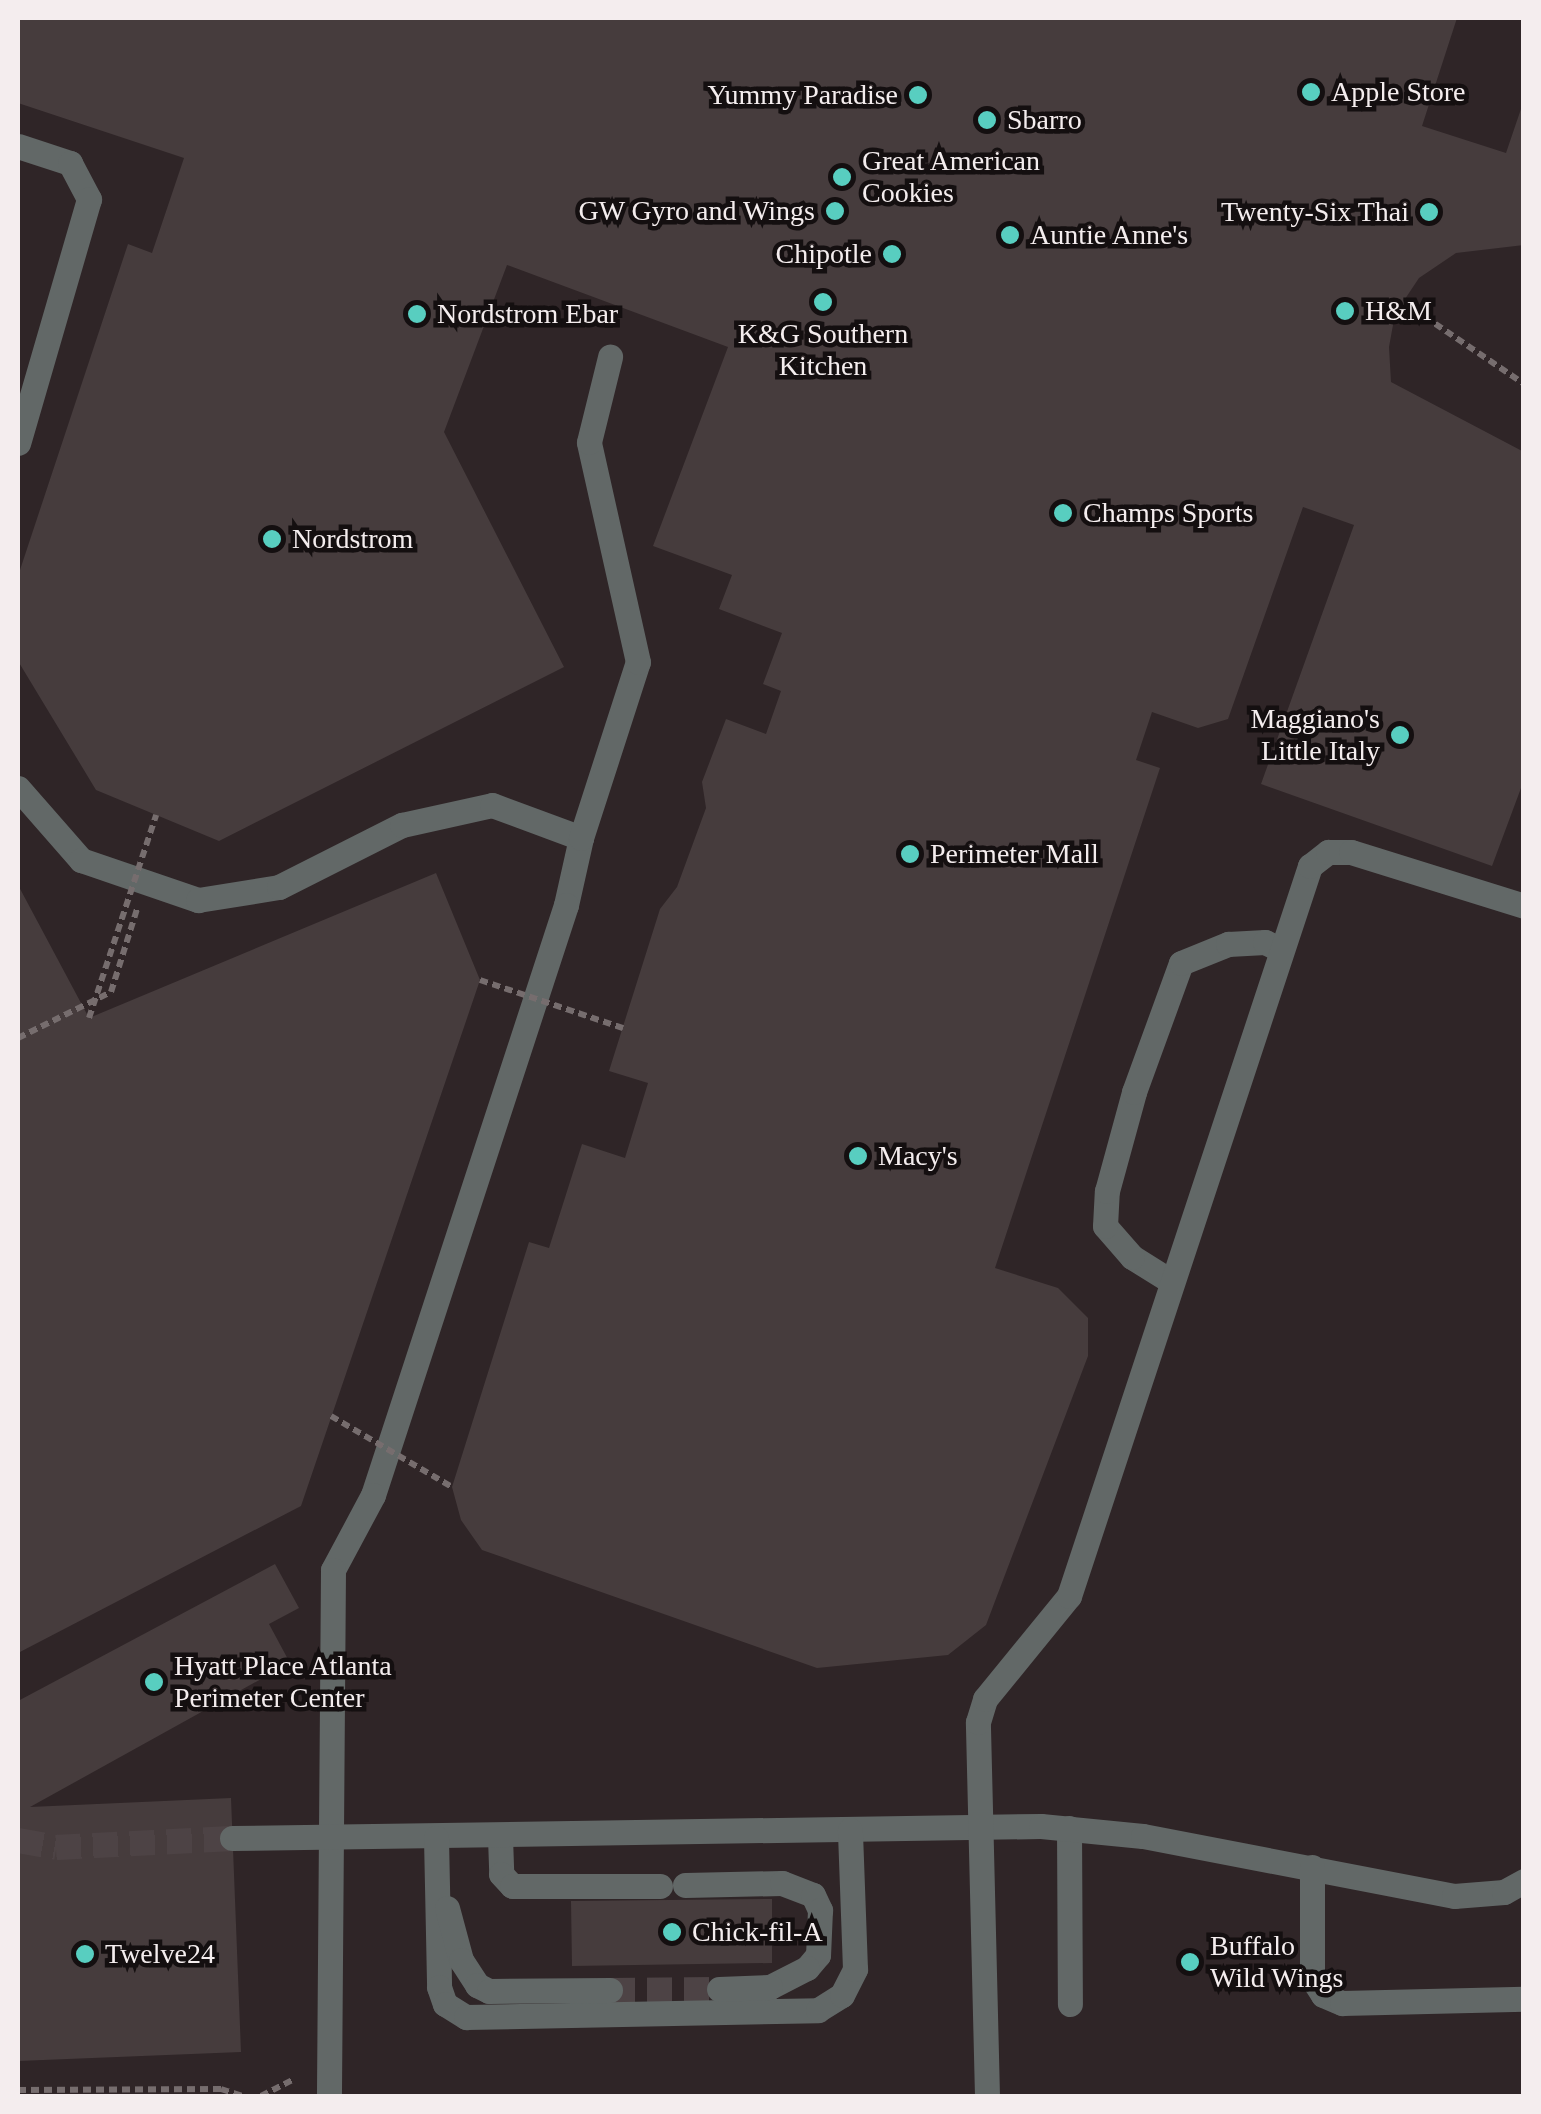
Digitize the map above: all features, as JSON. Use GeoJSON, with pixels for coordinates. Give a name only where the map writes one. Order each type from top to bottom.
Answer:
{"type":"FeatureCollection","features":[{"type":"Feature","properties":{"kind":"lane"},"geometry":{"type":"LineString","coordinates":[[18,146],[70,163],[89,199],[18,443]]}},
{"type":"Feature","properties":{"kind":"lane"},"geometry":{"type":"LineString","coordinates":[[329,2096],[333,1570],[373,1495],[566,905],[581,838],[638,662],[590,442],[610,358]]}},
{"type":"Feature","properties":{"kind":"lane"},"geometry":{"type":"LineString","coordinates":[[18,788],[82,860],[198,900],[279,887],[402,825],[492,804],[581,838]]}},
{"type":"Feature","properties":{"kind":"lane"},"geometry":{"type":"LineString","coordinates":[[987,2096],[978,1722],[985,1700],[1069,1596],[1310,866],[1328,852],[1351,852],[1524,906]]}},
{"type":"Feature","properties":{"kind":"lane"},"geometry":{"type":"LineString","coordinates":[[1172,1282],[1132,1257],[1105,1226],[1107,1191],[1134,1092],[1181,963],[1228,944],[1265,942],[1281,950]]}},
{"type":"Feature","properties":{"kind":"lane"},"geometry":{"type":"LineString","coordinates":[[232,1838],[1069,1828],[1312,1867],[1454,1896],[1504,1892],[1524,1881]]}},
{"type":"Feature","properties":{"kind":"lane"},"geometry":{"type":"LineString","coordinates":[[1069,1828],[1070,2004]]}},
{"type":"Feature","properties":{"kind":"lane"},"geometry":{"type":"LineString","coordinates":[[436,1838],[439,1986],[445,2004],[466,2018],[818,2010],[842,1995],[855,1969],[850,1830]]}},
{"type":"Feature","properties":{"kind":"lane"},"geometry":{"type":"LineString","coordinates":[[500,1837],[501,1874],[512,1886],[782,1883],[812,1895],[820,1910],[818,1954],[807,1968],[770,1987],[719,1989]]}},
{"type":"Feature","properties":{"kind":"lane"},"geometry":{"type":"LineString","coordinates":[[1312,1867],[1312,1978],[1323,1995],[1342,2002],[1524,2000]]}},
{"type":"Feature","properties":{"kind":"lane"},"geometry":{"type":"LineString","coordinates":[[438,1874],[461,1960],[477,1986],[489,1991],[610,1990]]}},
{"type":"Feature","properties":{"kind":"path"},"geometry":{"type":"LineString","coordinates":[[1403,302],[1524,384]]}},
{"type":"Feature","properties":{"kind":"path"},"geometry":{"type":"LineString","coordinates":[[89,1018],[156,815]]}},
{"type":"Feature","properties":{"kind":"path"},"geometry":{"type":"LineString","coordinates":[[18,1038],[110,992],[146,882]]}},
{"type":"Feature","properties":{"kind":"path"},"geometry":{"type":"LineString","coordinates":[[480,980],[622,1028]]}},
{"type":"Feature","properties":{"kind":"path"},"geometry":{"type":"LineString","coordinates":[[331,1416],[452,1487]]}},
{"type":"Feature","properties":{"kind":"path"},"geometry":{"type":"LineString","coordinates":[[261,2096],[293,2080]]}},
{"type":"Feature","properties":{"kind":"path"},"geometry":{"type":"LineString","coordinates":[[18,2090],[221,2089],[243,2096]]}},
{"type":"Feature","properties":{"kind":"building","name":"Perimeter Mall"},"geometry":{"type":"Polygon","coordinates":[[[18,18],[1457,18],[1422,126],[1506,153],[1524,100],[1524,245],[1456,253],[1419,278],[1395,314],[1389,347],[1391,382],[1524,452],[1524,780],[1492,866],[1261,784],[1354,525],[1303,507],[1228,719],[1198,728],[1152,712],[1136,760],[1160,768],[995,1268],[1058,1288],[1088,1318],[1088,1356],[986,1625],[948,1655],[817,1668],[482,1550],[461,1520],[452,1487],[529,1242],[549,1248],[582,1144],[625,1158],[648,1083],[609,1071],[660,909],[677,887],[706,808],[702,782],[726,719],[766,734],[781,691],[763,684],[782,633],[719,609],[732,575],[653,546],[728,347],[507,265],[444,432],[564,667],[219,841],[96,790],[18,661],[18,576],[128,244],[152,253],[184,158],[18,103],[18,18]]]}},
{"type":"Feature","properties":{"kind":"building"},"geometry":{"type":"Polygon","coordinates":[[[436,873],[480,980],[301,1506],[18,1653],[18,885],[89,1018],[436,873]]]}},
{"type":"Feature","properties":{"kind":"building"},"geometry":{"type":"Polygon","coordinates":[[[275,1564],[299,1608],[269,1624],[290,1663],[30,1807],[231,1798],[241,2052],[18,2061],[18,1701],[275,1564]]]}},
{"type":"Feature","properties":{"kind":"building","name":"Chick-fil-A"},"geometry":{"type":"Polygon","coordinates":[[[772,1899],[772,1963],[572,1966],[571,1901],[772,1899]]]}},
{"type":"Feature","properties":{"kind":"tunnel"},"geometry":{"type":"LineString","coordinates":[[18,1840],[56,1847],[232,1838]]}},
{"type":"Feature","properties":{"kind":"tunnel"},"geometry":{"type":"LineString","coordinates":[[610,1990],[719,1989]]}},
{"type":"Feature","properties":{"kind":"place","name":"Apple Store"},"geometry":{"type":"Point","coordinates":[1311,92]}},
{"type":"Feature","properties":{"kind":"place","name":"Yummy Paradise"},"geometry":{"type":"Point","coordinates":[918,95]}},
{"type":"Feature","properties":{"kind":"place","name":"Sbarro"},"geometry":{"type":"Point","coordinates":[987,120]}},
{"type":"Feature","properties":{"kind":"place","name":"Great American Cookies"},"geometry":{"type":"Point","coordinates":[842,177]}},
{"type":"Feature","properties":{"kind":"place","name":"GW Gyro and Wings"},"geometry":{"type":"Point","coordinates":[835,211]}},
{"type":"Feature","properties":{"kind":"place","name":"Twenty-Six Thai"},"geometry":{"type":"Point","coordinates":[1429,212]}},
{"type":"Feature","properties":{"kind":"place","name":"Auntie Anne's"},"geometry":{"type":"Point","coordinates":[1010,235]}},
{"type":"Feature","properties":{"kind":"place","name":"Chipotle"},"geometry":{"type":"Point","coordinates":[892,254]}},
{"type":"Feature","properties":{"kind":"place","name":"K&G Southern Kitchen"},"geometry":{"type":"Point","coordinates":[823,302]}},
{"type":"Feature","properties":{"kind":"place","name":"H&M"},"geometry":{"type":"Point","coordinates":[1345,311]}},
{"type":"Feature","properties":{"kind":"place","name":"Nordstrom Ebar"},"geometry":{"type":"Point","coordinates":[417,314]}},
{"type":"Feature","properties":{"kind":"place","name":"Champs Sports"},"geometry":{"type":"Point","coordinates":[1063,513]}},
{"type":"Feature","properties":{"kind":"place","name":"Nordstrom"},"geometry":{"type":"Point","coordinates":[272,539]}},
{"type":"Feature","properties":{"kind":"place","name":"Maggiano's Little Italy"},"geometry":{"type":"Point","coordinates":[1400,735]}},
{"type":"Feature","properties":{"kind":"place","name":"Perimeter Mall"},"geometry":{"type":"Point","coordinates":[910,854]}},
{"type":"Feature","properties":{"kind":"place","name":"Macy's"},"geometry":{"type":"Point","coordinates":[858,1156]}},
{"type":"Feature","properties":{"kind":"place","name":"Hyatt Place Atlanta Perimeter Center"},"geometry":{"type":"Point","coordinates":[154,1682]}},
{"type":"Feature","properties":{"kind":"place","name":"Chick-fil-A"},"geometry":{"type":"Point","coordinates":[672,1932]}},
{"type":"Feature","properties":{"kind":"place","name":"Twelve24"},"geometry":{"type":"Point","coordinates":[85,1954]}},
{"type":"Feature","properties":{"kind":"place","name":"Buffalo Wild Wings"},"geometry":{"type":"Point","coordinates":[1190,1962]}}]}
